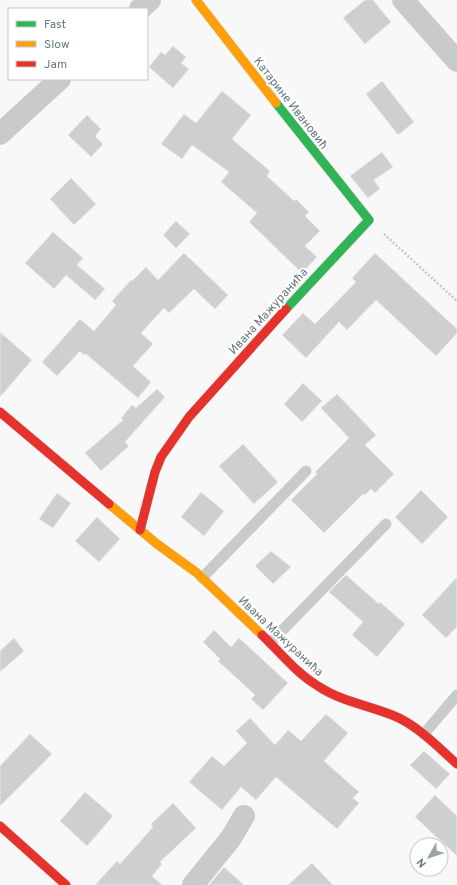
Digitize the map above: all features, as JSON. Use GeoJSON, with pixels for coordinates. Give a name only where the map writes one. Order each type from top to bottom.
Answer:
{"type":"FeatureCollection","features":[{"type":"Feature","properties":{"kind":"street"},"geometry":{"type":"LineString","coordinates":[[141,8],[150,0]]}},
{"type":"Feature","properties":{"kind":"street","name":"Катарине Ивановић"},"geometry":{"type":"LineString","coordinates":[[196,0],[280,109],[369,220]]}},
{"type":"Feature","properties":{"kind":"street"},"geometry":{"type":"LineString","coordinates":[[403,0],[457,61]]}},
{"type":"Feature","properties":{"kind":"street"},"geometry":{"type":"LineString","coordinates":[[0,134],[59,80]]}},
{"type":"Feature","properties":{"kind":"street","name":"Ивана Мажуранића"},"geometry":{"type":"LineString","coordinates":[[140,530],[153,478],[161,457],[189,418],[273,322],[369,220]]}},
{"type":"Feature","properties":{"kind":"street","name":"Ивана Мажуранића"},"geometry":{"type":"LineString","coordinates":[[0,412],[140,530],[202,578],[302,675],[331,694],[393,715],[424,734],[457,764]]}},
{"type":"Feature","properties":{"kind":"street"},"geometry":{"type":"LineString","coordinates":[[193,885],[231,838],[244,816]]}},
{"type":"Feature","properties":{"kind":"street"},"geometry":{"type":"LineString","coordinates":[[0,826],[66,885]]}},
{"type":"Feature","properties":{"kind":"lane"},"geometry":{"type":"LineString","coordinates":[[202,578],[306,471]]}},
{"type":"Feature","properties":{"kind":"lane"},"geometry":{"type":"LineString","coordinates":[[270,643],[386,524]]}},
{"type":"Feature","properties":{"kind":"lane"},"geometry":{"type":"LineString","coordinates":[[424,734],[457,694]]}},
{"type":"Feature","properties":{"kind":"path"},"geometry":{"type":"LineString","coordinates":[[369,220],[457,301]]}},
{"type":"Feature","properties":{"kind":"building"},"geometry":{"type":"Polygon","coordinates":[[[365,0],[373,0],[391,22],[365,44],[343,18],[365,0]]]}},
{"type":"Feature","properties":{"kind":"building"},"geometry":{"type":"Polygon","coordinates":[[[173,46],[186,57],[181,63],[189,69],[173,88],[149,67],[161,52],[165,55],[173,46]]]}},
{"type":"Feature","properties":{"kind":"building"},"geometry":{"type":"Polygon","coordinates":[[[382,81],[414,122],[398,135],[366,94],[382,81]]]}},
{"type":"Feature","properties":{"kind":"building"},"geometry":{"type":"Polygon","coordinates":[[[222,91],[251,115],[232,139],[270,171],[267,176],[294,201],[296,199],[309,212],[305,216],[320,231],[305,246],[317,257],[302,273],[249,222],[257,213],[221,182],[229,172],[192,145],[182,159],[161,144],[184,114],[196,123],[222,91]]]}},
{"type":"Feature","properties":{"kind":"building"},"geometry":{"type":"Polygon","coordinates":[[[87,115],[101,129],[95,136],[103,144],[91,157],[68,135],[87,115]]]}},
{"type":"Feature","properties":{"kind":"building"},"geometry":{"type":"Polygon","coordinates":[[[382,152],[393,167],[374,180],[380,189],[368,198],[350,176],[382,152]]]}},
{"type":"Feature","properties":{"kind":"building"},"geometry":{"type":"Polygon","coordinates":[[[71,178],[96,204],[74,225],[50,199],[71,178]]]}},
{"type":"Feature","properties":{"kind":"building"},"geometry":{"type":"Polygon","coordinates":[[[176,221],[190,234],[176,248],[163,235],[176,221]]]}},
{"type":"Feature","properties":{"kind":"building"},"geometry":{"type":"Polygon","coordinates":[[[53,232],[83,258],[77,265],[105,289],[95,300],[66,275],[54,289],[25,263],[53,232]]]}},
{"type":"Feature","properties":{"kind":"building"},"geometry":{"type":"Polygon","coordinates":[[[184,253],[228,295],[215,309],[194,289],[169,313],[164,308],[141,333],[153,344],[133,366],[151,382],[138,398],[86,354],[84,355],[80,351],[57,376],[42,362],[80,319],[94,331],[116,305],[112,301],[131,280],[132,281],[146,267],[158,280],[184,253]]]}},
{"type":"Feature","properties":{"kind":"building"},"geometry":{"type":"Polygon","coordinates":[[[375,253],[457,329],[457,333],[436,356],[376,300],[347,330],[339,322],[306,358],[282,335],[303,313],[315,324],[356,282],[352,278],[375,253]]]}},
{"type":"Feature","properties":{"kind":"building"},"geometry":{"type":"Polygon","coordinates":[[[0,332],[32,360],[0,397],[0,332]]]}},
{"type":"Feature","properties":{"kind":"building"},"geometry":{"type":"Polygon","coordinates":[[[303,383],[322,401],[302,422],[284,404],[303,383]]]}},
{"type":"Feature","properties":{"kind":"building"},"geometry":{"type":"Polygon","coordinates":[[[157,389],[165,397],[125,442],[129,446],[101,471],[85,453],[123,420],[121,418],[132,405],[136,408],[157,389]]]}},
{"type":"Feature","properties":{"kind":"building"},"geometry":{"type":"Polygon","coordinates":[[[337,394],[376,435],[365,445],[394,474],[375,493],[371,489],[365,495],[363,494],[324,533],[291,500],[317,474],[315,472],[349,438],[321,408],[337,394]]]}},
{"type":"Feature","properties":{"kind":"building"},"geometry":{"type":"Polygon","coordinates":[[[243,444],[278,482],[254,504],[219,466],[243,444]]]}},
{"type":"Feature","properties":{"kind":"building"},"geometry":{"type":"Polygon","coordinates":[[[421,490],[448,517],[422,544],[395,517],[421,490]]]}},
{"type":"Feature","properties":{"kind":"building"},"geometry":{"type":"Polygon","coordinates":[[[201,492],[224,511],[204,536],[181,517],[201,492]]]}},
{"type":"Feature","properties":{"kind":"building"},"geometry":{"type":"Polygon","coordinates":[[[57,493],[71,503],[53,528],[39,519],[57,493]]]}},
{"type":"Feature","properties":{"kind":"building"},"geometry":{"type":"Polygon","coordinates":[[[97,517],[120,539],[99,562],[75,541],[97,517]]]}},
{"type":"Feature","properties":{"kind":"building"},"geometry":{"type":"Polygon","coordinates":[[[271,551],[291,567],[273,584],[255,566],[271,551]]]}},
{"type":"Feature","properties":{"kind":"building"},"geometry":{"type":"Polygon","coordinates":[[[346,575],[379,604],[380,602],[405,624],[377,657],[352,635],[363,622],[329,592],[346,575]]]}},
{"type":"Feature","properties":{"kind":"building"},"geometry":{"type":"Polygon","coordinates":[[[457,577],[457,627],[446,638],[422,615],[457,577]]]}},
{"type":"Feature","properties":{"kind":"building"},"geometry":{"type":"Polygon","coordinates":[[[214,630],[231,647],[239,638],[288,683],[263,710],[251,699],[255,695],[218,661],[220,659],[203,642],[214,630]]]}},
{"type":"Feature","properties":{"kind":"building"},"geometry":{"type":"Polygon","coordinates":[[[14,638],[24,651],[0,672],[0,651],[14,638]]]}},
{"type":"Feature","properties":{"kind":"building"},"geometry":{"type":"Polygon","coordinates":[[[326,714],[348,733],[324,761],[359,792],[353,798],[359,803],[337,829],[276,777],[256,800],[241,787],[222,810],[189,782],[212,756],[224,766],[247,743],[236,731],[250,718],[275,745],[288,730],[301,741],[326,714]]]}},
{"type":"Feature","properties":{"kind":"building"},"geometry":{"type":"Polygon","coordinates":[[[30,734],[52,754],[0,806],[0,766],[30,734]]]}},
{"type":"Feature","properties":{"kind":"building"},"geometry":{"type":"Polygon","coordinates":[[[424,751],[450,774],[436,789],[410,765],[424,751]]]}},
{"type":"Feature","properties":{"kind":"building"},"geometry":{"type":"Polygon","coordinates":[[[85,792],[113,816],[87,846],[60,821],[85,792]]]}},
{"type":"Feature","properties":{"kind":"building"},"geometry":{"type":"Polygon","coordinates":[[[435,795],[457,816],[457,856],[449,849],[449,837],[437,837],[415,817],[435,795]]]}},
{"type":"Feature","properties":{"kind":"building"},"geometry":{"type":"Polygon","coordinates":[[[173,803],[196,828],[160,862],[162,864],[152,876],[162,885],[95,885],[117,861],[120,864],[153,827],[151,824],[173,803]]]}},
{"type":"Feature","properties":{"kind":"building"},"geometry":{"type":"Polygon","coordinates":[[[312,863],[333,885],[288,885],[312,863]]]}},
{"type":"Feature","properties":{"kind":"building"},"geometry":{"type":"Polygon","coordinates":[[[224,867],[244,885],[209,885],[224,867]]]}},
{"type":"Feature","properties":{"kind":"traffic: fast"},"geometry":{"type":"LineString","coordinates":[[276,103],[369,220],[286,309]]}},
{"type":"Feature","properties":{"kind":"traffic: slow"},"geometry":{"type":"LineString","coordinates":[[196,0],[276,103]]}},
{"type":"Feature","properties":{"kind":"traffic: slow"},"geometry":{"type":"LineString","coordinates":[[109,504],[157,544],[197,573],[262,635]]}},
{"type":"Feature","properties":{"kind":"traffic: jam"},"geometry":{"type":"LineString","coordinates":[[140,530],[155,472],[161,457],[189,417],[286,309]]}},
{"type":"Feature","properties":{"kind":"traffic: jam"},"geometry":{"type":"LineString","coordinates":[[0,412],[109,504]]}},
{"type":"Feature","properties":{"kind":"traffic: jam"},"geometry":{"type":"LineString","coordinates":[[262,635],[295,669],[310,681],[335,695],[383,711],[410,724],[426,736],[457,764]]}},
{"type":"Feature","properties":{"kind":"traffic: jam"},"geometry":{"type":"LineString","coordinates":[[0,826],[66,885]]}}]}
